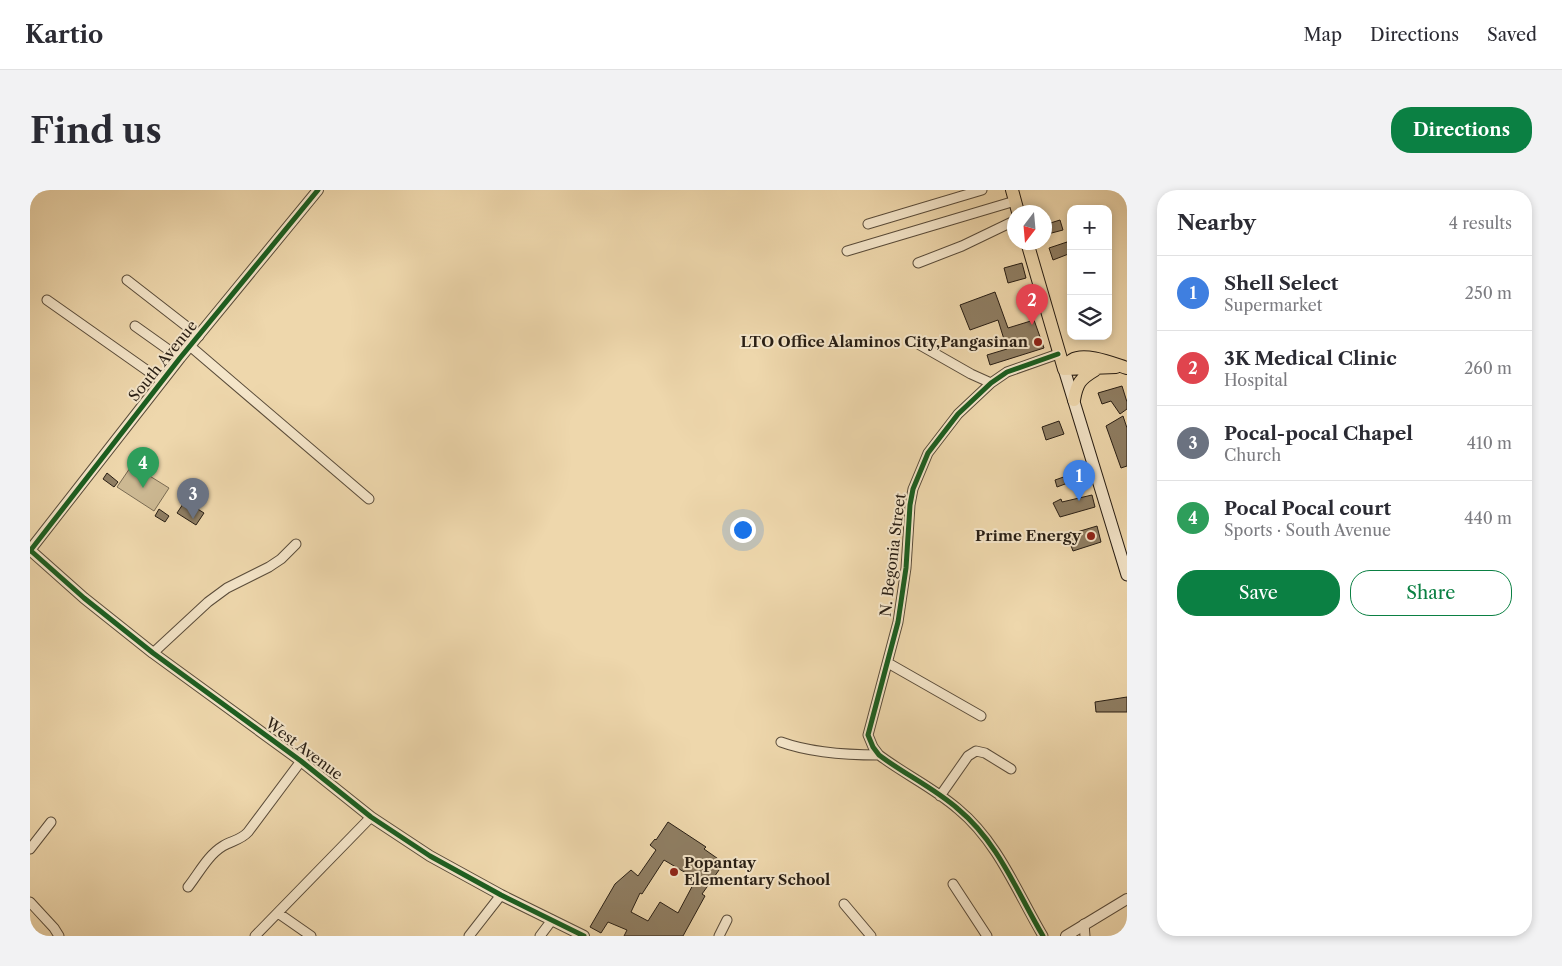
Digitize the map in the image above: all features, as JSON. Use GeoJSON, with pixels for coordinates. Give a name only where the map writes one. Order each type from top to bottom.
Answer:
{"type":"FeatureCollection","features":[{"type":"Feature","properties":{"kind":"main road"},"geometry":{"type":"LineString","coordinates":[[1029,250],[1057,348],[1127,575]]}},
{"type":"Feature","properties":{"kind":"main road"},"geometry":{"type":"LineString","coordinates":[[1057,348],[1084,356],[1102,364]]}},
{"type":"Feature","properties":{"kind":"main road"},"geometry":{"type":"LineString","coordinates":[[1074,400],[1076,386],[1084,377],[1102,364]]}},
{"type":"Feature","properties":{"kind":"main road"},"geometry":{"type":"LineString","coordinates":[[1064,369],[1102,364],[1125,367]]}},
{"type":"Feature","properties":{"kind":"street","name":"South Avenue"},"geometry":{"type":"LineString","coordinates":[[30,551],[180,358],[318,190]]}},
{"type":"Feature","properties":{"kind":"street"},"geometry":{"type":"LineString","coordinates":[[868,224],[982,190]]}},
{"type":"Feature","properties":{"kind":"street"},"geometry":{"type":"LineString","coordinates":[[847,251],[1015,201]]}},
{"type":"Feature","properties":{"kind":"street"},"geometry":{"type":"LineString","coordinates":[[918,263],[962,246],[1007,224]]}},
{"type":"Feature","properties":{"kind":"street"},"geometry":{"type":"LineString","coordinates":[[126,280],[199,336]]}},
{"type":"Feature","properties":{"kind":"street"},"geometry":{"type":"LineString","coordinates":[[47,300],[162,382]]}},
{"type":"Feature","properties":{"kind":"street"},"geometry":{"type":"LineString","coordinates":[[136,326],[180,358]]}},
{"type":"Feature","properties":{"kind":"street"},"geometry":{"type":"LineString","coordinates":[[913,340],[971,374],[991,383]]}},
{"type":"Feature","properties":{"kind":"street"},"geometry":{"type":"LineString","coordinates":[[190,346],[369,499]]}},
{"type":"Feature","properties":{"kind":"street","name":"N. Begonia Street"},"geometry":{"type":"LineString","coordinates":[[879,754],[870,740],[869,729],[888,663],[901,605],[913,489],[928,454],[958,414],[991,383],[1007,372],[1057,348]]}},
{"type":"Feature","properties":{"kind":"street"},"geometry":{"type":"LineString","coordinates":[[153,653],[208,602],[227,588],[269,567],[281,559],[296,544]]}},
{"type":"Feature","properties":{"kind":"street","name":"West Avenue"},"geometry":{"type":"LineString","coordinates":[[30,551],[84,598],[153,653],[301,761],[371,817],[406,842],[502,895],[584,936]]}},
{"type":"Feature","properties":{"kind":"street"},"geometry":{"type":"LineString","coordinates":[[888,663],[981,716]]}},
{"type":"Feature","properties":{"kind":"street"},"geometry":{"type":"LineString","coordinates":[[781,742],[799,748],[825,752],[879,754],[958,809],[976,826],[993,848],[1043,936]]}},
{"type":"Feature","properties":{"kind":"street"},"geometry":{"type":"LineString","coordinates":[[940,796],[968,756],[973,752],[982,751],[1011,769]]}},
{"type":"Feature","properties":{"kind":"street"},"geometry":{"type":"LineString","coordinates":[[188,887],[215,852],[228,843],[241,838],[248,832],[301,761]]}},
{"type":"Feature","properties":{"kind":"street"},"geometry":{"type":"LineString","coordinates":[[255,936],[371,817]]}},
{"type":"Feature","properties":{"kind":"street"},"geometry":{"type":"LineString","coordinates":[[30,849],[51,822]]}},
{"type":"Feature","properties":{"kind":"street"},"geometry":{"type":"LineString","coordinates":[[953,884],[987,936]]}},
{"type":"Feature","properties":{"kind":"street"},"geometry":{"type":"LineString","coordinates":[[469,936],[502,895]]}},
{"type":"Feature","properties":{"kind":"street"},"geometry":{"type":"LineString","coordinates":[[1066,936],[1127,899]]}},
{"type":"Feature","properties":{"kind":"street"},"geometry":{"type":"LineString","coordinates":[[30,902],[59,936]]}},
{"type":"Feature","properties":{"kind":"street"},"geometry":{"type":"LineString","coordinates":[[844,904],[871,936]]}},
{"type":"Feature","properties":{"kind":"street"},"geometry":{"type":"LineString","coordinates":[[278,913],[311,936]]}},
{"type":"Feature","properties":{"kind":"street"},"geometry":{"type":"LineString","coordinates":[[540,936],[552,920]]}},
{"type":"Feature","properties":{"kind":"street"},"geometry":{"type":"LineString","coordinates":[[718,936],[727,920]]}},
{"type":"Feature","properties":{"kind":"street"},"geometry":{"type":"LineString","coordinates":[[1084,924],[1085,936]]}},
{"type":"Feature","properties":{"kind":"shaded area"},"geometry":{"type":"Polygon","coordinates":[[[132,465],[169,488],[154,511],[117,487],[132,465]]]}},
{"type":"Feature","properties":{"kind":"building"},"geometry":{"type":"Polygon","coordinates":[[[1060,220],[1063,230],[1052,233],[1052,222],[1060,220]]]}},
{"type":"Feature","properties":{"kind":"building"},"geometry":{"type":"Polygon","coordinates":[[[1067,242],[1067,255],[1053,260],[1050,250],[1052,250],[1052,247],[1067,242]]]}},
{"type":"Feature","properties":{"kind":"building"},"geometry":{"type":"Polygon","coordinates":[[[1022,263],[1026,278],[1008,283],[1004,268],[1022,263]]]}},
{"type":"Feature","properties":{"kind":"building"},"geometry":{"type":"Polygon","coordinates":[[[995,292],[1008,328],[1034,320],[1044,348],[990,365],[987,355],[1007,349],[998,320],[970,330],[960,305],[995,292]]]}},
{"type":"Feature","properties":{"kind":"building"},"geometry":{"type":"Polygon","coordinates":[[[1122,386],[1127,409],[1120,414],[1111,401],[1102,404],[1098,393],[1122,386]]]}},
{"type":"Feature","properties":{"kind":"building"},"geometry":{"type":"Polygon","coordinates":[[[1123,416],[1127,428],[1127,466],[1121,468],[1106,426],[1123,416]]]}},
{"type":"Feature","properties":{"kind":"building"},"geometry":{"type":"Polygon","coordinates":[[[1059,421],[1064,434],[1046,440],[1042,427],[1059,421]]]}},
{"type":"Feature","properties":{"kind":"building"},"geometry":{"type":"Polygon","coordinates":[[[1081,471],[1084,477],[1057,487],[1055,480],[1081,471]]]}},
{"type":"Feature","properties":{"kind":"building"},"geometry":{"type":"Polygon","coordinates":[[[107,473],[118,482],[114,487],[103,479],[107,473]]]}},
{"type":"Feature","properties":{"kind":"building"},"geometry":{"type":"Polygon","coordinates":[[[1092,495],[1095,507],[1060,517],[1053,503],[1061,499],[1062,502],[1092,495]]]}},
{"type":"Feature","properties":{"kind":"building"},"geometry":{"type":"Polygon","coordinates":[[[185,501],[204,513],[196,525],[177,513],[185,501]]]}},
{"type":"Feature","properties":{"kind":"building"},"geometry":{"type":"Polygon","coordinates":[[[159,509],[169,516],[165,522],[155,516],[159,509]]]}},
{"type":"Feature","properties":{"kind":"building"},"geometry":{"type":"Polygon","coordinates":[[[1097,526],[1101,542],[1073,551],[1067,535],[1097,526]]]}},
{"type":"Feature","properties":{"kind":"building"},"geometry":{"type":"Polygon","coordinates":[[[1127,697],[1127,712],[1096,712],[1095,702],[1127,697]]]}},
{"type":"Feature","properties":{"kind":"building"},"geometry":{"type":"Polygon","coordinates":[[[668,822],[706,847],[704,849],[724,863],[702,894],[705,896],[683,936],[624,936],[627,930],[608,922],[601,933],[590,927],[615,884],[631,870],[638,876],[656,850],[650,845],[656,840],[668,822]],[[664,860],[642,894],[640,893],[631,912],[648,921],[660,902],[678,913],[696,879],[664,860]]]}},
{"type":"Feature","properties":{"kind":"cycle path"},"geometry":{"type":"LineString","coordinates":[[30,551],[180,358],[318,190]]}},
{"type":"Feature","properties":{"kind":"cycle path"},"geometry":{"type":"LineString","coordinates":[[1043,936],[1006,868],[972,822],[939,794],[879,755],[868,735],[898,622],[906,568],[910,505],[913,489],[928,453],[958,414],[991,383],[1007,372],[1058,354]]}},
{"type":"Feature","properties":{"kind":"cycle path"},"geometry":{"type":"LineString","coordinates":[[30,550],[84,598],[153,653],[301,761],[371,817],[430,856],[501,895],[584,936]]}},
{"type":"Feature","properties":{"kind":"place","name":"3K Medical Clinic"},"geometry":{"type":"Point","coordinates":[1032,325]}},
{"type":"Feature","properties":{"kind":"place","name":"LTO Office Alaminos City,Pangasinan"},"geometry":{"type":"Point","coordinates":[1038,342]}},
{"type":"Feature","properties":{"kind":"place","name":"Pocal Pocal court"},"geometry":{"type":"Point","coordinates":[143,488]}},
{"type":"Feature","properties":{"kind":"place","name":"Shell Select"},"geometry":{"type":"Point","coordinates":[1079,501]}},
{"type":"Feature","properties":{"kind":"place","name":"Pocal-pocal Chapel"},"geometry":{"type":"Point","coordinates":[193,519]}},
{"type":"Feature","properties":{"kind":"place","name":"Prime Energy"},"geometry":{"type":"Point","coordinates":[1091,536]}},
{"type":"Feature","properties":{"kind":"place","name":"Popantay Elementary School"},"geometry":{"type":"Point","coordinates":[674,872]}}]}
